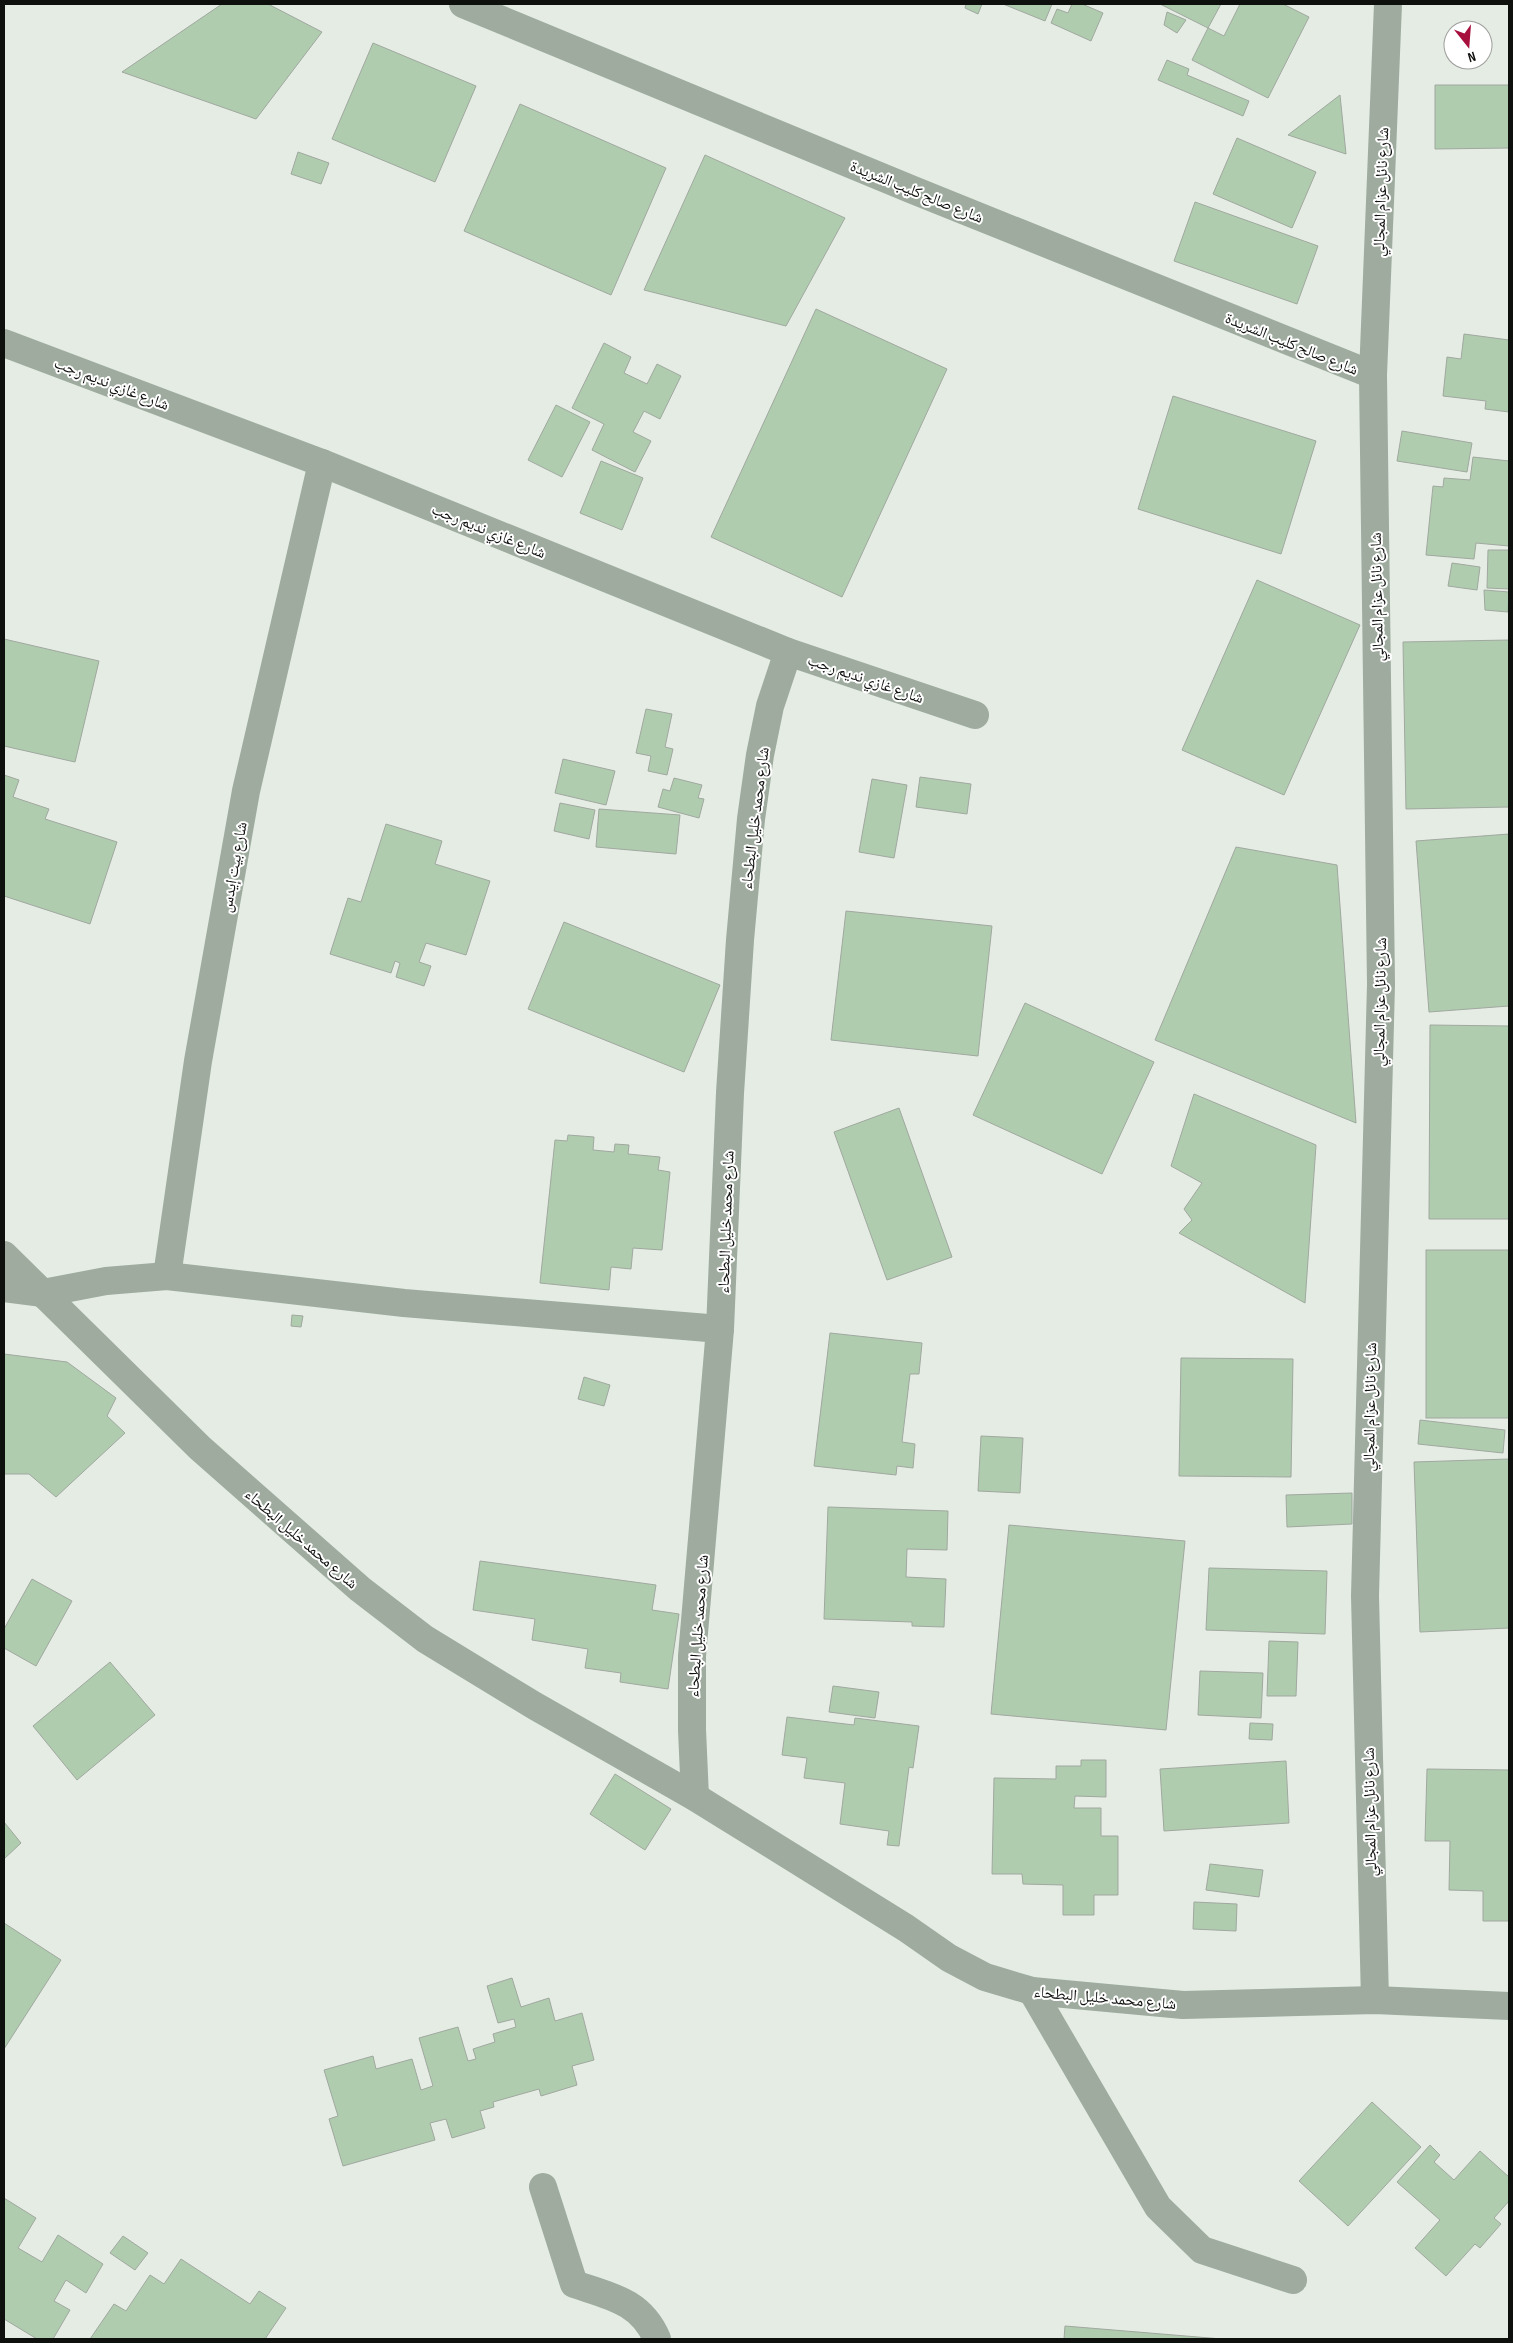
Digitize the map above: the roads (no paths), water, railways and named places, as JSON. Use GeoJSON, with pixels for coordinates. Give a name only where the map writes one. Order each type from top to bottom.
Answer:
{"type":"FeatureCollection","features":[{"type":"Feature","properties":{"kind":"street","name":"شارع صالح كليب الشريدة"},"geometry":{"type":"LineString","coordinates":[[463,4],[912,190],[1372,375]]}},
{"type":"Feature","properties":{"kind":"street","name":"شارع نائل عزام المجالي"},"geometry":{"type":"LineString","coordinates":[[1375,2000],[1365,1596],[1381,984],[1372,375],[1388,4]]}},
{"type":"Feature","properties":{"kind":"street","name":"شارع غازي نديم رجب"},"geometry":{"type":"LineString","coordinates":[[4,343],[322,463],[788,652],[975,715]]}},
{"type":"Feature","properties":{"kind":"street","name":"شارع بيت إيدس"},"geometry":{"type":"LineString","coordinates":[[167,1276],[198,1061],[246,791],[322,463]]}},
{"type":"Feature","properties":{"kind":"street","name":"شارع محمد خليل البطحاء"},"geometry":{"type":"LineString","coordinates":[[695,1797],[692,1730],[692,1656],[720,1329],[730,1093],[751,819],[770,706],[788,652]]}},
{"type":"Feature","properties":{"kind":"street","name":"شارع محمد خليل البطحاء"},"geometry":{"type":"LineString","coordinates":[[4,1255],[200,1448],[382,1606],[424,1639],[695,1797],[906,1928],[949,1958],[985,1977],[1032,1991],[1183,2005],[1375,2000],[1509,2006]]}},
{"type":"Feature","properties":{"kind":"street"},"geometry":{"type":"LineString","coordinates":[[4,1288],[43,1293],[106,1281],[167,1276],[404,1302],[720,1329]]}},
{"type":"Feature","properties":{"kind":"street"},"geometry":{"type":"LineString","coordinates":[[1032,1991],[1158,2207],[1202,2250],[1293,2280]]}},
{"type":"Feature","properties":{"kind":"street"},"geometry":{"type":"LineString","coordinates":[[543,2187],[574,2284],[622,2300],[639,2310],[652,2326],[657,2339]]}}]}
